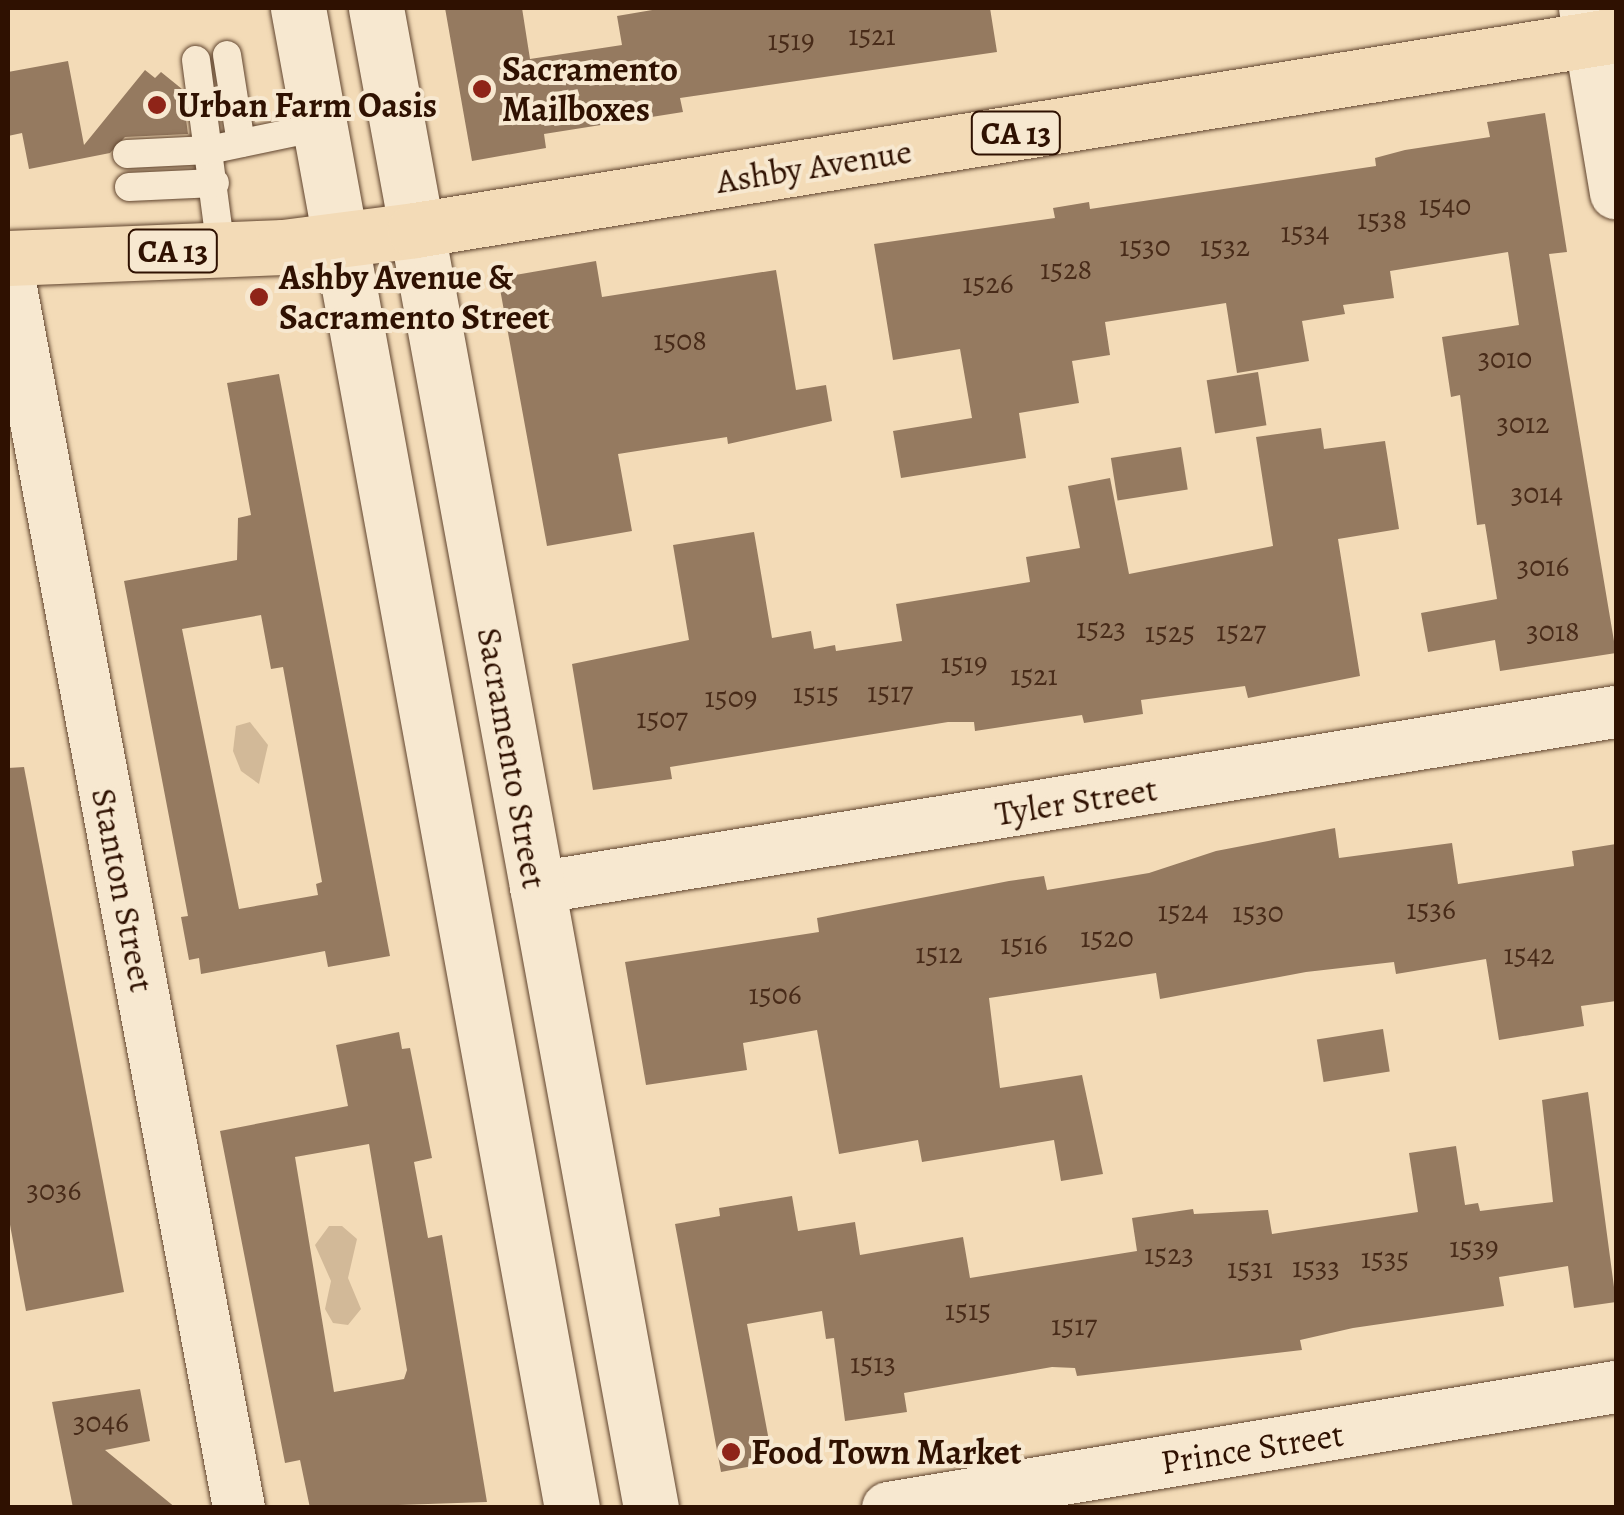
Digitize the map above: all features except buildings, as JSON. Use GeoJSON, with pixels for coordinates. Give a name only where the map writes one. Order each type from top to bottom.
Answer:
{"type":"FeatureCollection","features":[{"type":"Feature","properties":{"kind":"main road","name":"Ashby Avenue"},"geometry":{"type":"LineString","coordinates":[[8,258],[221,250],[416,230],[1598,28]]}},
{"type":"Feature","properties":{"kind":"street"},"geometry":{"type":"LineString","coordinates":[[298,8],[572,1508]]}},
{"type":"Feature","properties":{"kind":"street","name":"Sacramento Street"},"geometry":{"type":"LineString","coordinates":[[376,8],[651,1508]]}},
{"type":"Feature","properties":{"kind":"street"},"geometry":{"type":"LineString","coordinates":[[1598,28],[1616,193]]}},
{"type":"Feature","properties":{"kind":"street","name":"Stanton Street"},"geometry":{"type":"LineString","coordinates":[[8,272],[239,1508]]}},
{"type":"Feature","properties":{"kind":"street","name":"Tyler Street"},"geometry":{"type":"LineString","coordinates":[[536,888],[1616,712]]}},
{"type":"Feature","properties":{"kind":"street","name":"Prince Street"},"geometry":{"type":"LineString","coordinates":[[888,1508],[1616,1386]]}},
{"type":"Feature","properties":{"kind":"lane"},"geometry":{"type":"LineString","coordinates":[[226,56],[241,143]]}},
{"type":"Feature","properties":{"kind":"lane"},"geometry":{"type":"LineString","coordinates":[[196,60],[221,250]]}},
{"type":"Feature","properties":{"kind":"lane"},"geometry":{"type":"LineString","coordinates":[[127,154],[209,150],[319,127]]}},
{"type":"Feature","properties":{"kind":"lane"},"geometry":{"type":"LineString","coordinates":[[128,187],[215,184]]}},
{"type":"Feature","properties":{"kind":"shaded area"},"geometry":{"type":"Polygon","coordinates":[[[250,722],[268,745],[259,784],[241,771],[233,751],[236,726],[250,722]]]}},
{"type":"Feature","properties":{"kind":"shaded area"},"geometry":{"type":"Polygon","coordinates":[[[329,1226],[342,1226],[357,1239],[348,1278],[361,1309],[348,1325],[333,1323],[325,1309],[331,1281],[315,1245],[329,1226]]]}},
{"type":"Feature","properties":{"kind":"place","name":"Sacramento Mailboxes"},"geometry":{"type":"Point","coordinates":[482,89]}},
{"type":"Feature","properties":{"kind":"place","name":"Urban Farm Oasis"},"geometry":{"type":"Point","coordinates":[157,105]}},
{"type":"Feature","properties":{"kind":"place","name":"Ashby Avenue & Sacramento Street"},"geometry":{"type":"Point","coordinates":[259,297]}},
{"type":"Feature","properties":{"kind":"place","name":"Food Town Market"},"geometry":{"type":"Point","coordinates":[731,1452]}}]}
